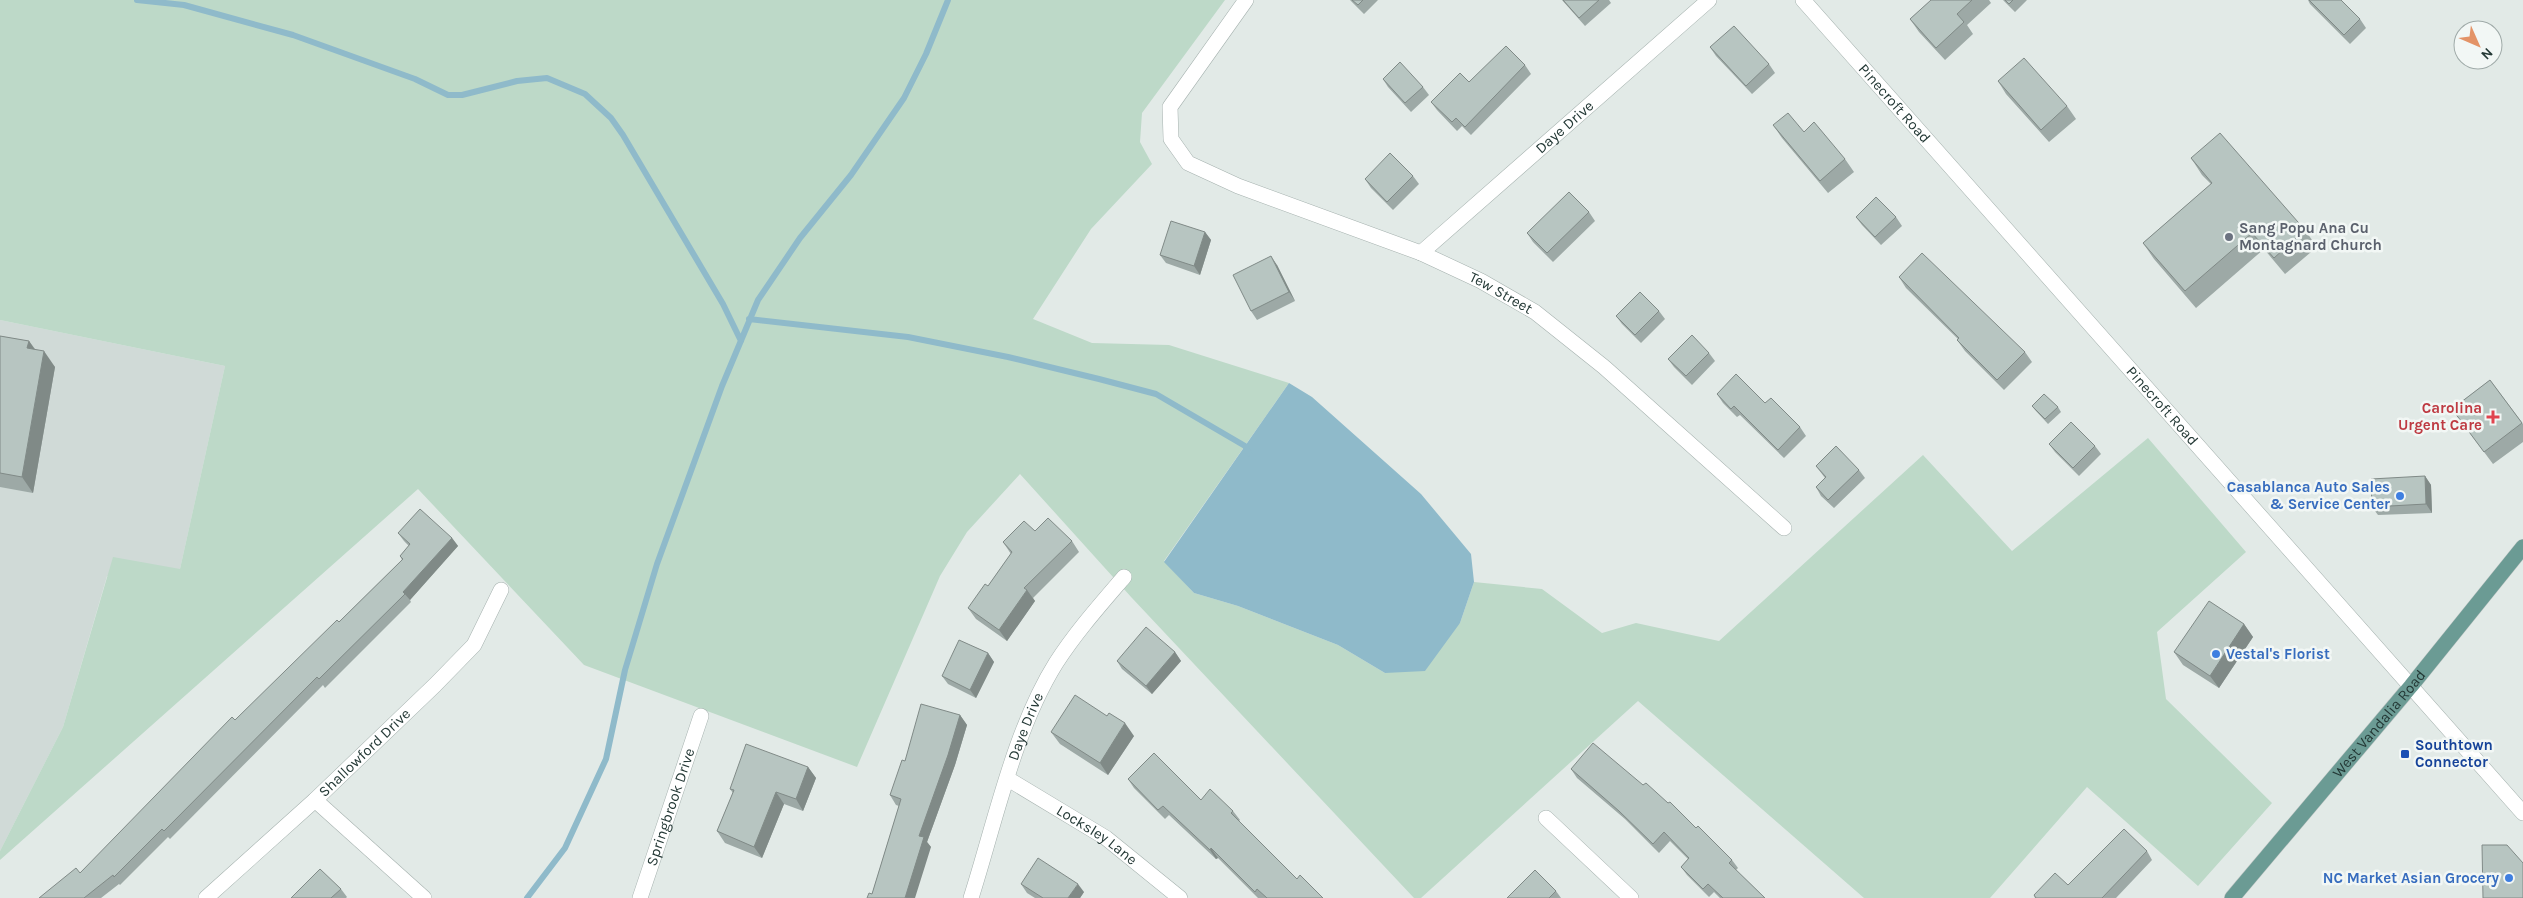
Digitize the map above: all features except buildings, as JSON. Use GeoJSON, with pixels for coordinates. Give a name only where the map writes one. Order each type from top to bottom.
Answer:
{"type":"FeatureCollection","features":[{"type":"Feature","properties":{"kind":"main road","name":"West Vandalia Road"},"geometry":{"type":"LineString","coordinates":[[2232,898],[2410,686],[2523,547]]}},
{"type":"Feature","properties":{"kind":"street","name":"Tew Street"},"geometry":{"type":"LineString","coordinates":[[1246,0],[1170,107],[1171,139],[1188,164],[1238,186],[1420,253],[1481,281],[1535,312],[1604,367],[1784,528]]}},
{"type":"Feature","properties":{"kind":"street","name":"Daye Drive"},"geometry":{"type":"LineString","coordinates":[[1420,253],[1709,0]]}},
{"type":"Feature","properties":{"kind":"street","name":"Pinecroft Road"},"geometry":{"type":"LineString","coordinates":[[1803,0],[2523,813]]}},
{"type":"Feature","properties":{"kind":"street","name":"Daye Drive"},"geometry":{"type":"LineString","coordinates":[[971,898],[1025,725],[1056,664],[1088,618],[1124,577]]}},
{"type":"Feature","properties":{"kind":"street","name":"Shallowford Drive"},"geometry":{"type":"LineString","coordinates":[[206,898],[315,800],[474,645],[501,590]]}},
{"type":"Feature","properties":{"kind":"street","name":"Springbrook Drive"},"geometry":{"type":"LineString","coordinates":[[640,898],[700,716]]}},
{"type":"Feature","properties":{"kind":"street","name":"Locksley Lane"},"geometry":{"type":"LineString","coordinates":[[1008,779],[1106,838],[1180,898]]}},
{"type":"Feature","properties":{"kind":"street"},"geometry":{"type":"LineString","coordinates":[[315,800],[424,898]]}},
{"type":"Feature","properties":{"kind":"street"},"geometry":{"type":"LineString","coordinates":[[1546,818],[1631,898]]}},
{"type":"Feature","properties":{"kind":"shaded area"},"geometry":{"type":"Polygon","coordinates":[[[0,320],[225,366],[180,569],[107,576],[63,727],[0,851],[0,320]]]}},
{"type":"Feature","properties":{"kind":"green space"},"geometry":{"type":"Polygon","coordinates":[[[0,0],[1225,0],[1142,113],[1140,142],[1152,164],[1091,229],[1033,319],[1092,343],[1169,345],[1289,383],[1164,561],[1194,593],[1238,606],[1338,645],[1385,673],[1460,623],[1474,582],[1542,589],[1602,633],[1636,623],[1719,641],[1923,455],[2012,551],[2148,438],[2246,552],[2157,632],[2166,699],[2272,803],[2198,886],[2087,787],[1990,898],[1864,898],[1638,701],[1421,898],[1414,898],[1132,598],[1020,474],[967,532],[940,576],[857,767],[584,665],[418,489],[0,860],[0,851],[63,727],[113,557],[180,569],[225,366],[0,320],[0,0]]]}},
{"type":"Feature","properties":{"kind":"water"},"geometry":{"type":"Polygon","coordinates":[[[1289,383],[1312,397],[1421,494],[1471,554],[1474,582],[1460,623],[1425,671],[1385,673],[1338,645],[1238,606],[1194,593],[1164,562],[1289,383]]]}},
{"type":"Feature","properties":{"kind":"waterway"},"geometry":{"type":"LineString","coordinates":[[137,0],[184,5],[293,35],[415,79],[448,95],[462,95],[517,81],[547,78],[585,94],[611,118],[623,135],[723,304],[741,341]]}},
{"type":"Feature","properties":{"kind":"waterway"},"geometry":{"type":"LineString","coordinates":[[527,898],[565,848],[606,759],[625,670],[657,564],[722,386],[758,300],[800,238],[851,175],[904,98],[926,54],[948,0]]}},
{"type":"Feature","properties":{"kind":"waterway"},"geometry":{"type":"LineString","coordinates":[[749,319],[908,337],[1008,357],[1156,394],[1245,446],[1249,453]]}},
{"type":"Feature","properties":{"kind":"place","name":"Sang Popu Ana Cu Montagnard Church"},"geometry":{"type":"Point","coordinates":[2229,237]}},
{"type":"Feature","properties":{"kind":"place","name":"Carolina Urgent Care"},"geometry":{"type":"Point","coordinates":[2493,417]}},
{"type":"Feature","properties":{"kind":"place","name":"Casablanca Auto Sales & Service Center"},"geometry":{"type":"Point","coordinates":[2400,496]}},
{"type":"Feature","properties":{"kind":"place","name":"Vestal's Florist"},"geometry":{"type":"Point","coordinates":[2216,654]}},
{"type":"Feature","properties":{"kind":"place","name":"Southtown Connector"},"geometry":{"type":"Point","coordinates":[2405,754]}},
{"type":"Feature","properties":{"kind":"place","name":"NC Market Asian Grocery"},"geometry":{"type":"Point","coordinates":[2509,878]}}]}
